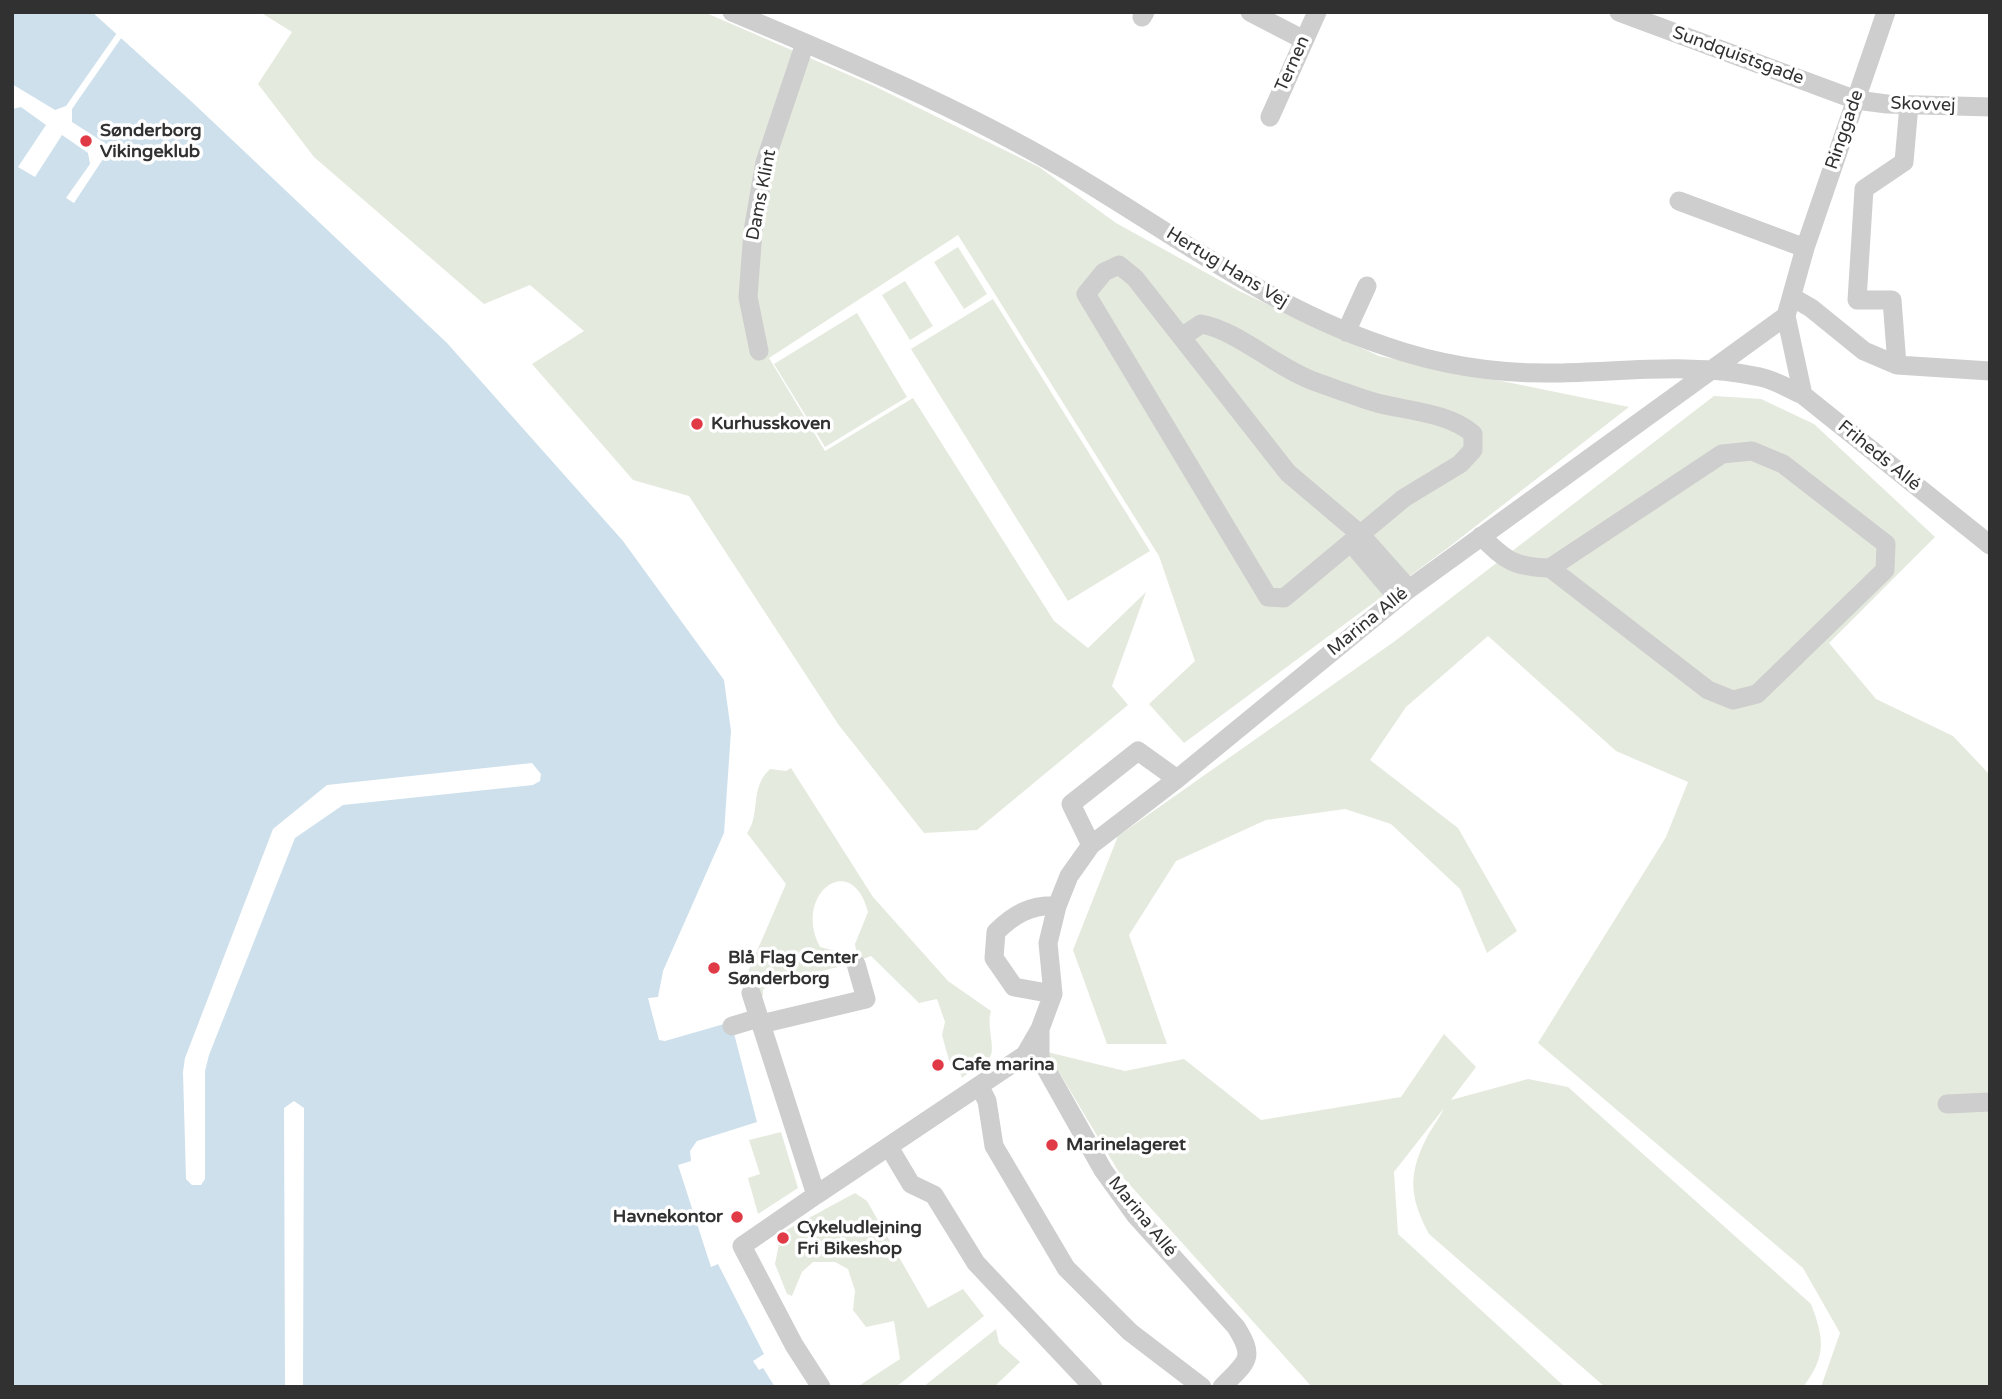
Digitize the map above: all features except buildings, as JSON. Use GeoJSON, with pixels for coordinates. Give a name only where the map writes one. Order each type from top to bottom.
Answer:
{"type":"FeatureCollection","features":[{"type":"Feature","properties":{"kind":"street","name":"Hertug Hans Vej"},"geometry":{"type":"LineString","coordinates":[[732,12],[965,117],[1062,167],[1267,294],[1346,332],[1421,358],[1483,369],[1553,373],[1713,371],[1762,377]]}},
{"type":"Feature","properties":{"kind":"street"},"geometry":{"type":"LineString","coordinates":[[1250,12],[1304,40]]}},
{"type":"Feature","properties":{"kind":"street","name":"Ternen"},"geometry":{"type":"LineString","coordinates":[[1270,117],[1317,12]]}},
{"type":"Feature","properties":{"kind":"street","name":"Sundquistsgade"},"geometry":{"type":"LineString","coordinates":[[1619,12],[1856,100]]}},
{"type":"Feature","properties":{"kind":"street","name":"Ringgade"},"geometry":{"type":"LineString","coordinates":[[1803,395],[1786,316],[1805,248],[1886,12]]}},
{"type":"Feature","properties":{"kind":"street","name":"Dams Klint"},"geometry":{"type":"LineString","coordinates":[[759,351],[748,298],[753,231],[765,162],[805,43]]}},
{"type":"Feature","properties":{"kind":"street","name":"Skovvej"},"geometry":{"type":"LineString","coordinates":[[1856,100],[1909,105],[1990,107]]}},
{"type":"Feature","properties":{"kind":"street"},"geometry":{"type":"LineString","coordinates":[[1897,365],[1892,300],[1857,300],[1864,189],[1904,162],[1909,105]]}},
{"type":"Feature","properties":{"kind":"street"},"geometry":{"type":"LineString","coordinates":[[1679,201],[1805,248]]}},
{"type":"Feature","properties":{"kind":"street"},"geometry":{"type":"LineString","coordinates":[[1183,336],[1201,324],[1218,327],[1256,352],[1311,381],[1376,402],[1462,424],[1474,434],[1473,450],[1460,464],[1404,498],[1355,538],[1284,598],[1268,597],[1086,294],[1104,272],[1119,265],[1135,278],[1288,472],[1355,538],[1403,593]]}},
{"type":"Feature","properties":{"kind":"street"},"geometry":{"type":"LineString","coordinates":[[1346,332],[1367,286]]}},
{"type":"Feature","properties":{"kind":"street"},"geometry":{"type":"LineString","coordinates":[[1792,297],[1811,308],[1864,351],[1897,365],[1990,371]]}},
{"type":"Feature","properties":{"kind":"street"},"geometry":{"type":"LineString","coordinates":[[1713,371],[1786,316]]}},
{"type":"Feature","properties":{"kind":"street","name":"Marina Allé"},"geometry":{"type":"LineString","coordinates":[[821,1387],[794,1345],[742,1245],[1024,1055],[1040,1029],[1053,994],[1048,943],[1057,906],[1069,876],[1091,845],[1177,779],[1403,593],[1713,371]]}},
{"type":"Feature","properties":{"kind":"street","name":"Friheds Allé"},"geometry":{"type":"LineString","coordinates":[[1762,377],[1803,395],[1990,545]]}},
{"type":"Feature","properties":{"kind":"street"},"geometry":{"type":"LineString","coordinates":[[1481,536],[1505,560],[1525,568],[1550,568],[1722,454],[1752,451],[1783,464],[1886,544],[1885,570],[1757,694],[1733,700],[1708,690],[1550,568]]}},
{"type":"Feature","properties":{"kind":"street"},"geometry":{"type":"LineString","coordinates":[[1091,845],[1071,804],[1138,751],[1177,779]]}},
{"type":"Feature","properties":{"kind":"street"},"geometry":{"type":"LineString","coordinates":[[1053,994],[1014,987],[994,958],[996,932],[1014,914],[1047,905],[1057,906]]}},
{"type":"Feature","properties":{"kind":"street"},"geometry":{"type":"LineString","coordinates":[[732,1026],[866,999],[856,964]]}},
{"type":"Feature","properties":{"kind":"street"},"geometry":{"type":"LineString","coordinates":[[751,993],[816,1195]]}},
{"type":"Feature","properties":{"kind":"street","name":"Marina Allé"},"geometry":{"type":"LineString","coordinates":[[1040,1029],[1041,1058],[1104,1170],[1136,1216],[1236,1326],[1249,1348],[1248,1360],[1222,1387]]}},
{"type":"Feature","properties":{"kind":"street"},"geometry":{"type":"LineString","coordinates":[[980,1087],[987,1101],[995,1146],[1066,1268],[1130,1332],[1202,1387]]}},
{"type":"Feature","properties":{"kind":"street"},"geometry":{"type":"LineString","coordinates":[[1947,1104],[1990,1102]]}},
{"type":"Feature","properties":{"kind":"street"},"geometry":{"type":"LineString","coordinates":[[889,1147],[911,1184],[934,1195],[976,1264],[1093,1387]]}},
{"type":"Feature","properties":{"kind":"shaded area","name":"Kurhusskoven"},"geometry":{"type":"Polygon","coordinates":[[[260,12],[704,12],[872,85],[1039,167],[1116,223],[1241,292],[1379,356],[1629,407],[1445,550],[1184,743],[1149,704],[1195,661],[1159,556],[958,235],[769,358],[825,451],[913,398],[1054,621],[1088,648],[1146,592],[1112,686],[1128,705],[977,830],[924,833],[838,724],[689,496],[633,480],[532,364],[584,331],[530,285],[484,304],[314,157],[258,84],[292,32],[260,12]]]}},
{"type":"Feature","properties":{"kind":"shaded area"},"geometry":{"type":"Polygon","coordinates":[[[958,247],[987,294],[964,309],[934,262],[958,247]]]}},
{"type":"Feature","properties":{"kind":"shaded area"},"geometry":{"type":"Polygon","coordinates":[[[905,281],[933,326],[910,340],[882,295],[905,281]]]}},
{"type":"Feature","properties":{"kind":"shaded area"},"geometry":{"type":"Polygon","coordinates":[[[993,299],[1150,551],[1068,601],[911,349],[993,299]]]}},
{"type":"Feature","properties":{"kind":"shaded area"},"geometry":{"type":"Polygon","coordinates":[[[857,313],[907,397],[825,447],[774,364],[857,313]]]}},
{"type":"Feature","properties":{"kind":"shaded area"},"geometry":{"type":"Polygon","coordinates":[[[1714,396],[1761,399],[1814,424],[1935,537],[1829,643],[1876,699],[1953,736],[1990,775],[1990,1387],[1821,1387],[1840,1333],[1803,1268],[1538,1043],[1666,837],[1688,782],[1616,751],[1488,636],[1406,707],[1370,760],[1458,828],[1517,931],[1487,953],[1460,889],[1391,824],[1345,809],[1266,820],[1176,861],[1129,935],[1167,1044],[1107,1044],[1073,950],[1118,836],[1395,641],[1714,396]]]}},
{"type":"Feature","properties":{"kind":"shaded area"},"geometry":{"type":"Polygon","coordinates":[[[791,768],[873,897],[948,981],[991,1011],[992,1053],[984,1063],[962,1078],[959,1070],[952,1071],[942,1035],[945,1022],[937,999],[919,1003],[871,956],[858,961],[855,944],[868,912],[860,893],[850,883],[838,881],[828,886],[819,896],[813,910],[813,928],[820,947],[847,954],[850,964],[769,984],[763,990],[763,996],[759,997],[747,974],[786,884],[747,833],[754,818],[757,793],[764,776],[770,769],[786,771],[791,768]]]}},
{"type":"Feature","properties":{"kind":"shaded area"},"geometry":{"type":"Polygon","coordinates":[[[1444,1034],[1476,1067],[1451,1100],[1528,1079],[1568,1087],[1811,1304],[1819,1327],[1821,1347],[1816,1366],[1803,1387],[1605,1387],[1429,1234],[1415,1199],[1414,1177],[1419,1154],[1444,1108],[1394,1172],[1398,1234],[1565,1387],[1312,1387],[1120,1174],[1047,1052],[1125,1071],[1184,1059],[1261,1120],[1401,1097],[1444,1034]]]}},
{"type":"Feature","properties":{"kind":"shaded area"},"geometry":{"type":"Polygon","coordinates":[[[781,1132],[798,1188],[758,1214],[748,1178],[760,1174],[749,1140],[781,1132]]]}},
{"type":"Feature","properties":{"kind":"shaded area"},"geometry":{"type":"Polygon","coordinates":[[[855,1193],[867,1201],[928,1308],[963,1289],[984,1316],[896,1387],[857,1387],[900,1359],[894,1321],[866,1327],[853,1310],[855,1291],[848,1269],[835,1262],[813,1262],[802,1272],[792,1296],[787,1294],[775,1264],[781,1233],[855,1193]]]}},
{"type":"Feature","properties":{"kind":"shaded area"},"geometry":{"type":"Polygon","coordinates":[[[996,1329],[999,1343],[1020,1362],[994,1387],[923,1387],[996,1329]]]}},
{"type":"Feature","properties":{"kind":"water"},"geometry":{"type":"Polygon","coordinates":[[[12,12],[92,12],[192,102],[447,343],[623,541],[724,680],[731,731],[724,833],[663,971],[658,997],[648,998],[659,1040],[665,1041],[731,1022],[757,1122],[697,1141],[690,1151],[691,1161],[678,1165],[711,1267],[718,1264],[764,1354],[753,1361],[759,1370],[763,1368],[775,1387],[12,1387],[12,12]]]}},
{"type":"Feature","properties":{"kind":"pier","name":"Sønderborg Vikingeklub"},"geometry":{"type":"Polygon","coordinates":[[[119,30],[124,34],[72,109],[72,122],[111,147],[74,203],[66,198],[90,164],[88,153],[62,135],[35,177],[18,167],[46,125],[21,107],[12,109],[12,84],[55,110],[66,106],[119,30]]]}},
{"type":"Feature","properties":{"kind":"pier"},"geometry":{"type":"Polygon","coordinates":[[[532,763],[541,774],[540,781],[533,785],[343,805],[295,838],[209,1055],[205,1071],[205,1179],[201,1185],[192,1185],[186,1179],[183,1072],[185,1058],[273,829],[327,785],[532,763]]]}},
{"type":"Feature","properties":{"kind":"pier"},"geometry":{"type":"Polygon","coordinates":[[[294,1101],[304,1108],[303,1387],[285,1387],[284,1108],[294,1101]]]}},
{"type":"Feature","properties":{"kind":"place","name":"Sønderborg Vikingeklub"},"geometry":{"type":"Point","coordinates":[86,141]}},
{"type":"Feature","properties":{"kind":"place","name":"Kurhusskoven"},"geometry":{"type":"Point","coordinates":[697,424]}},
{"type":"Feature","properties":{"kind":"place","name":"Blå Flag Center Sønderborg"},"geometry":{"type":"Point","coordinates":[714,968]}},
{"type":"Feature","properties":{"kind":"place","name":"Cafe marina"},"geometry":{"type":"Point","coordinates":[938,1065]}},
{"type":"Feature","properties":{"kind":"place","name":"Marinelageret"},"geometry":{"type":"Point","coordinates":[1052,1145]}},
{"type":"Feature","properties":{"kind":"place","name":"Havnekontor"},"geometry":{"type":"Point","coordinates":[737,1217]}},
{"type":"Feature","properties":{"kind":"place","name":"Cykeludlejning Fri Bikeshop"},"geometry":{"type":"Point","coordinates":[783,1238]}}]}
